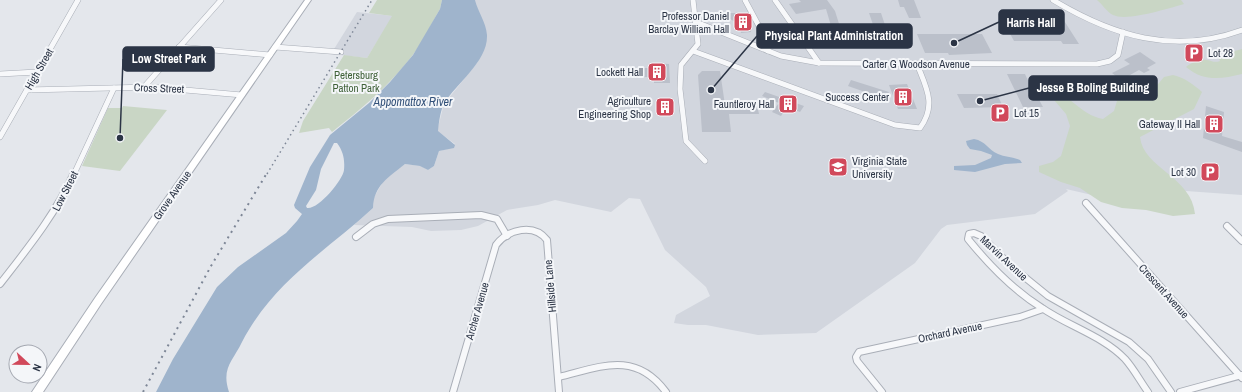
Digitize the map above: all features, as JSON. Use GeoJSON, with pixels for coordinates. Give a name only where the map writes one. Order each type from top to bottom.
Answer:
{"type":"FeatureCollection","features":[{"type":"Feature","properties":{"kind":"main road","name":"Grove Avenue"},"geometry":{"type":"LineString","coordinates":[[37,392],[308,0]]}},
{"type":"Feature","properties":{"kind":"street","name":"High Street"},"geometry":{"type":"LineString","coordinates":[[0,137],[78,0]]}},
{"type":"Feature","properties":{"kind":"street"},"geometry":{"type":"LineString","coordinates":[[144,86],[221,0]]}},
{"type":"Feature","properties":{"kind":"street"},"geometry":{"type":"LineString","coordinates":[[693,0],[698,44],[681,65],[680,90],[686,141],[705,161]]}},
{"type":"Feature","properties":{"kind":"street"},"geometry":{"type":"LineString","coordinates":[[745,0],[768,43],[768,51]]}},
{"type":"Feature","properties":{"kind":"street"},"geometry":{"type":"LineString","coordinates":[[775,0],[819,63]]}},
{"type":"Feature","properties":{"kind":"street"},"geometry":{"type":"LineString","coordinates":[[1053,0],[1089,20],[1123,32],[1158,40],[1189,42],[1217,39],[1242,30]]}},
{"type":"Feature","properties":{"kind":"street","name":"Carter G Woodson Avenue"},"geometry":{"type":"LineString","coordinates":[[696,22],[768,51],[792,59],[819,63],[1097,64],[1110,61],[1118,55],[1123,32]]}},
{"type":"Feature","properties":{"kind":"street"},"geometry":{"type":"LineString","coordinates":[[179,47],[270,55]]}},
{"type":"Feature","properties":{"kind":"street"},"geometry":{"type":"LineString","coordinates":[[275,47],[341,52]]}},
{"type":"Feature","properties":{"kind":"street"},"geometry":{"type":"LineString","coordinates":[[693,51],[895,125],[909,128],[920,128],[931,110],[931,100],[918,64]]}},
{"type":"Feature","properties":{"kind":"street"},"geometry":{"type":"LineString","coordinates":[[0,74],[37,72]]}},
{"type":"Feature","properties":{"kind":"street","name":"Cross Street"},"geometry":{"type":"LineString","coordinates":[[27,90],[144,86],[242,94]]}},
{"type":"Feature","properties":{"kind":"street","name":"Low Street"},"geometry":{"type":"LineString","coordinates":[[0,284],[55,211],[114,88]]}},
{"type":"Feature","properties":{"kind":"street","name":"Crescent Avenue"},"geometry":{"type":"LineString","coordinates":[[1086,203],[1241,376]]}},
{"type":"Feature","properties":{"kind":"street"},"geometry":{"type":"LineString","coordinates":[[356,237],[373,224],[388,219],[481,215],[497,219],[507,236]]}},
{"type":"Feature","properties":{"kind":"street"},"geometry":{"type":"LineString","coordinates":[[1227,226],[1242,241]]}},
{"type":"Feature","properties":{"kind":"street","name":"Hillside Lane"},"geometry":{"type":"LineString","coordinates":[[507,236],[521,230],[534,230],[542,234],[547,240],[559,377]]}},
{"type":"Feature","properties":{"kind":"street","name":"Marvin Avenue"},"geometry":{"type":"LineString","coordinates":[[1148,392],[1121,355],[1043,309],[1007,280],[968,239],[969,234],[974,233],[982,236],[1012,267],[1048,296],[1129,342],[1148,359],[1171,392]]}},
{"type":"Feature","properties":{"kind":"street","name":"Archer Avenue"},"geometry":{"type":"LineString","coordinates":[[453,392],[496,245],[502,238],[507,236]]}},
{"type":"Feature","properties":{"kind":"street","name":"Orchard Avenue"},"geometry":{"type":"LineString","coordinates":[[882,392],[857,361],[856,354],[859,352],[1020,317],[1043,309]]}},
{"type":"Feature","properties":{"kind":"street"},"geometry":{"type":"LineString","coordinates":[[559,392],[559,377],[615,364],[645,372],[662,385],[666,392]]}},
{"type":"Feature","properties":{"kind":"street"},"geometry":{"type":"LineString","coordinates":[[1180,392],[1241,376]]}},
{"type":"Feature","properties":{"kind":"shaded area","name":"Virginia State University"},"geometry":{"type":"Polygon","coordinates":[[[475,0],[1242,0],[1242,195],[1172,190],[1118,201],[1066,189],[1068,191],[1035,214],[947,225],[941,229],[915,263],[816,333],[758,335],[706,325],[674,323],[676,315],[710,296],[706,287],[665,250],[640,199],[629,198],[611,212],[555,200],[538,205],[507,210],[478,226],[461,230],[431,231],[412,227],[354,225],[373,208],[373,199],[385,178],[405,164],[421,166],[428,170],[434,166],[439,151],[447,149],[455,144],[437,131],[444,104],[477,63],[484,48],[475,0]]]}},
{"type":"Feature","properties":{"kind":"shaded area"},"geometry":{"type":"Polygon","coordinates":[[[357,12],[393,16],[367,58],[331,54],[357,12]]]}},
{"type":"Feature","properties":{"kind":"green space","name":"Petersburg Patton Park"},"geometry":{"type":"Polygon","coordinates":[[[377,0],[442,0],[440,9],[416,51],[394,77],[374,97],[332,132],[329,128],[299,133],[303,121],[344,55],[367,58],[392,16],[369,13],[377,0]]]}},
{"type":"Feature","properties":{"kind":"green space"},"geometry":{"type":"Polygon","coordinates":[[[1097,0],[1181,0],[1184,4],[1138,16],[1119,17],[1111,14],[1097,0]]]}},
{"type":"Feature","properties":{"kind":"green space"},"geometry":{"type":"Polygon","coordinates":[[[1242,49],[1242,74],[1213,78],[1199,75],[1186,67],[1201,60],[1215,62],[1220,61],[1218,57],[1220,55],[1242,49]]]}},
{"type":"Feature","properties":{"kind":"green space"},"geometry":{"type":"Polygon","coordinates":[[[1173,75],[1189,82],[1202,92],[1194,109],[1140,137],[1143,148],[1149,157],[1186,191],[1192,201],[1195,214],[1173,216],[1146,210],[1122,208],[1101,202],[1080,188],[1061,182],[1039,172],[1039,166],[1053,162],[1061,156],[1070,126],[1066,114],[1049,94],[1050,88],[1064,95],[1081,109],[1095,117],[1103,119],[1114,111],[1117,101],[1107,93],[1095,89],[1092,84],[1095,81],[1117,83],[1143,92],[1154,89],[1164,77],[1173,75]]]}},
{"type":"Feature","properties":{"kind":"green space"},"geometry":{"type":"Polygon","coordinates":[[[123,106],[167,110],[120,171],[82,166],[108,108],[122,108],[123,106]]]}},
{"type":"Feature","properties":{"kind":"water","name":"Appomattox River"},"geometry":{"type":"Polygon","coordinates":[[[442,0],[475,0],[487,35],[486,45],[477,63],[449,96],[442,110],[438,131],[455,145],[454,148],[439,151],[434,166],[428,170],[420,166],[405,164],[379,188],[376,193],[373,208],[285,284],[255,321],[229,365],[226,377],[229,392],[156,392],[173,359],[217,287],[238,267],[286,233],[297,221],[302,214],[295,208],[294,205],[310,167],[330,135],[369,103],[390,82],[413,55],[440,9],[442,0]],[[334,143],[321,169],[316,190],[306,206],[307,208],[317,204],[329,194],[343,175],[344,159],[341,149],[337,143],[334,143]]]}},
{"type":"Feature","properties":{"kind":"water"},"geometry":{"type":"Polygon","coordinates":[[[974,139],[978,140],[998,154],[1020,160],[1022,163],[1005,164],[975,172],[954,170],[954,166],[975,165],[991,158],[992,155],[970,149],[966,141],[974,139]]]}},
{"type":"Feature","properties":{"kind":"building"},"geometry":{"type":"Polygon","coordinates":[[[799,0],[827,0],[835,11],[846,46],[837,46],[826,9],[796,14],[789,4],[801,2],[799,0]]]}},
{"type":"Feature","properties":{"kind":"building"},"geometry":{"type":"Polygon","coordinates":[[[898,0],[914,0],[921,18],[909,18],[904,7],[900,7],[898,0]]]}},
{"type":"Feature","properties":{"kind":"building","name":"Professor Daniel Barclay William Hall"},"geometry":{"type":"Polygon","coordinates":[[[703,13],[735,13],[748,21],[751,32],[741,33],[739,24],[730,19],[704,19],[703,13]]]}},
{"type":"Feature","properties":{"kind":"building"},"geometry":{"type":"Polygon","coordinates":[[[869,13],[881,13],[887,31],[895,31],[899,43],[888,43],[885,36],[877,36],[869,13]]]}},
{"type":"Feature","properties":{"kind":"building"},"geometry":{"type":"Polygon","coordinates":[[[1018,13],[1045,13],[1048,19],[1063,19],[1079,44],[1063,44],[1061,41],[1014,41],[1002,19],[1021,19],[1018,13]]]}},
{"type":"Feature","properties":{"kind":"building"},"geometry":{"type":"Polygon","coordinates":[[[917,34],[982,34],[992,53],[949,55],[948,53],[925,53],[917,34]]]}},
{"type":"Feature","properties":{"kind":"building"},"geometry":{"type":"Polygon","coordinates":[[[1140,52],[1156,63],[1147,68],[1150,70],[1144,73],[1139,70],[1121,80],[1112,73],[1130,64],[1124,60],[1140,52]]]}},
{"type":"Feature","properties":{"kind":"building","name":"Lockett Hall"},"geometry":{"type":"Polygon","coordinates":[[[655,63],[669,64],[670,83],[654,83],[654,77],[644,77],[644,68],[655,68],[655,63]]]}},
{"type":"Feature","properties":{"kind":"building"},"geometry":{"type":"Polygon","coordinates":[[[702,71],[720,71],[725,105],[757,105],[759,114],[729,114],[731,132],[702,132],[698,75],[702,71]]]}},
{"type":"Feature","properties":{"kind":"building"},"geometry":{"type":"Polygon","coordinates":[[[1007,74],[1025,74],[1030,85],[1039,85],[1044,96],[1037,96],[1043,107],[1023,107],[1007,74]]]}},
{"type":"Feature","properties":{"kind":"building"},"geometry":{"type":"Polygon","coordinates":[[[851,80],[889,92],[885,99],[848,86],[851,80]]]}},
{"type":"Feature","properties":{"kind":"building","name":"Success Center"},"geometry":{"type":"Polygon","coordinates":[[[907,84],[917,109],[898,109],[889,85],[907,84]]]}},
{"type":"Feature","properties":{"kind":"building","name":"Fauntleroy Hall"},"geometry":{"type":"Polygon","coordinates":[[[765,92],[785,99],[787,96],[792,98],[790,101],[804,106],[800,112],[787,107],[781,116],[772,112],[779,103],[762,96],[765,92]]]}},
{"type":"Feature","properties":{"kind":"building"},"geometry":{"type":"Polygon","coordinates":[[[957,94],[997,94],[1003,107],[964,108],[957,94]]]}},
{"type":"Feature","properties":{"kind":"building","name":"Agriculture Engineering Shop"},"geometry":{"type":"Polygon","coordinates":[[[656,100],[672,100],[673,114],[657,114],[656,100]]]}},
{"type":"Feature","properties":{"kind":"building","name":"Gateway II Hall"},"geometry":{"type":"Polygon","coordinates":[[[1206,106],[1224,112],[1222,136],[1242,142],[1242,152],[1203,138],[1206,106]]]}},
{"type":"Feature","properties":{"kind":"railway"},"geometry":{"type":"LineString","coordinates":[[267,174],[372,0]]}},
{"type":"Feature","properties":{"kind":"railway"},"geometry":{"type":"LineString","coordinates":[[143,392],[211,266],[267,173]]}},
{"type":"Feature","properties":{"kind":"place","name":"Professor Daniel Barclay William Hall"},"geometry":{"type":"Point","coordinates":[743,22]}},
{"type":"Feature","properties":{"kind":"place","name":"Harris Hall"},"geometry":{"type":"Point","coordinates":[954,43]}},
{"type":"Feature","properties":{"kind":"place","name":"Lot 28"},"geometry":{"type":"Point","coordinates":[1194,53]}},
{"type":"Feature","properties":{"kind":"place","name":"Lockett Hall"},"geometry":{"type":"Point","coordinates":[657,72]}},
{"type":"Feature","properties":{"kind":"place","name":"Physical Plant Administration"},"geometry":{"type":"Point","coordinates":[711,90]}},
{"type":"Feature","properties":{"kind":"place","name":"Success Center"},"geometry":{"type":"Point","coordinates":[903,97]}},
{"type":"Feature","properties":{"kind":"place","name":"Jesse B Boling Building"},"geometry":{"type":"Point","coordinates":[980,101]}},
{"type":"Feature","properties":{"kind":"place","name":"Fauntleroy Hall"},"geometry":{"type":"Point","coordinates":[788,104]}},
{"type":"Feature","properties":{"kind":"place","name":"Agriculture Engineering Shop"},"geometry":{"type":"Point","coordinates":[665,107]}},
{"type":"Feature","properties":{"kind":"place","name":"Lot 15"},"geometry":{"type":"Point","coordinates":[1000,113]}},
{"type":"Feature","properties":{"kind":"place","name":"Gateway II Hall"},"geometry":{"type":"Point","coordinates":[1214,124]}},
{"type":"Feature","properties":{"kind":"place","name":"Low Street Park"},"geometry":{"type":"Point","coordinates":[120,138]}},
{"type":"Feature","properties":{"kind":"place","name":"Virginia State University"},"geometry":{"type":"Point","coordinates":[838,167]}},
{"type":"Feature","properties":{"kind":"place","name":"Lot 30"},"geometry":{"type":"Point","coordinates":[1210,172]}}]}
